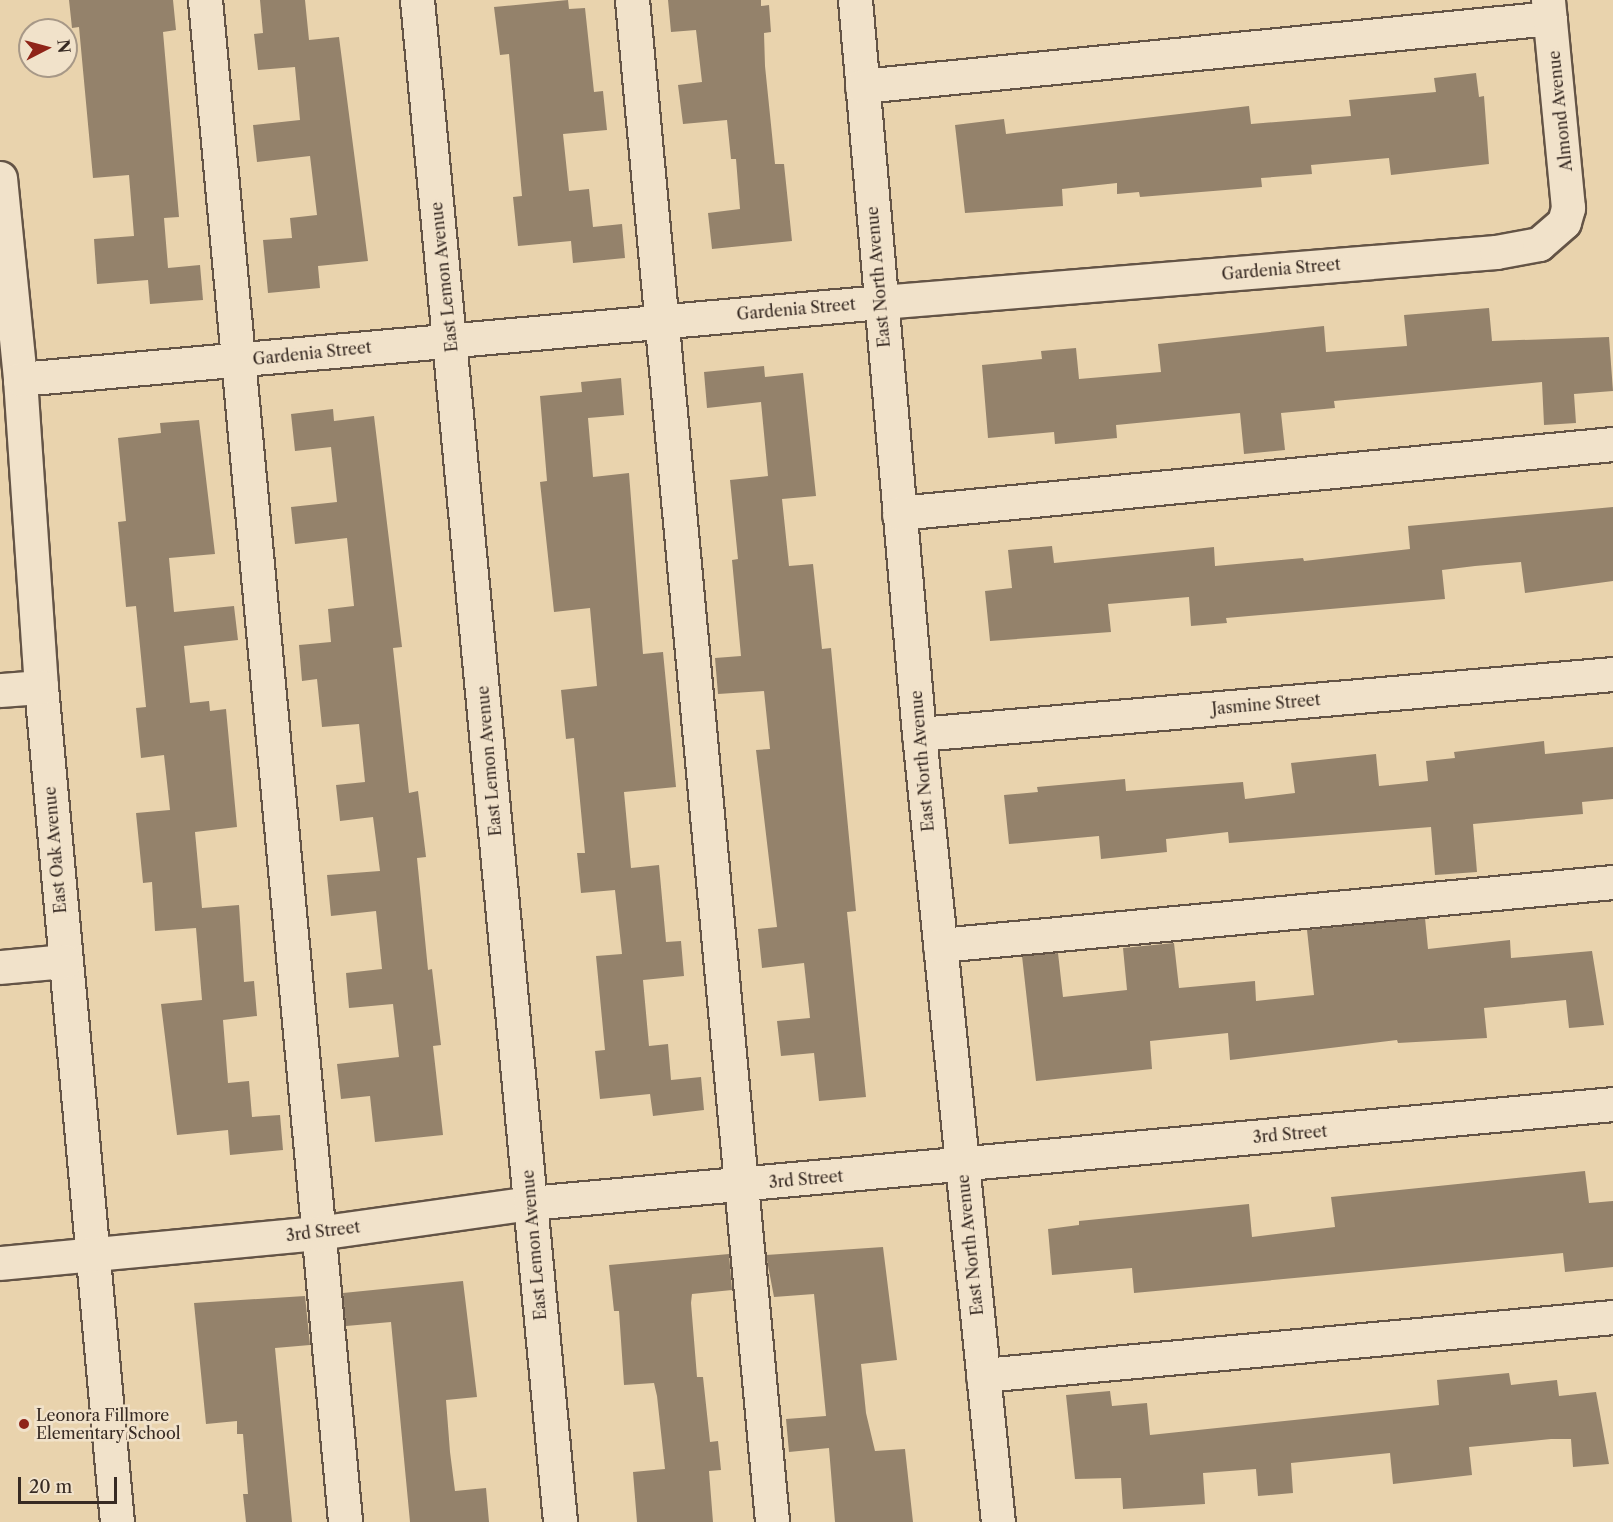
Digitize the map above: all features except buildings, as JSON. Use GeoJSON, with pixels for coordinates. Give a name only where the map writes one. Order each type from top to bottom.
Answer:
{"type":"FeatureCollection","features":[{"type":"Feature","properties":{"kind":"street"},"geometry":{"type":"LineString","coordinates":[[205,0],[345,1522]]}},
{"type":"Feature","properties":{"kind":"street","name":"East Lemon Avenue"},"geometry":{"type":"LineString","coordinates":[[417,0],[560,1522]]}},
{"type":"Feature","properties":{"kind":"street"},"geometry":{"type":"LineString","coordinates":[[632,0],[772,1522]]}},
{"type":"Feature","properties":{"kind":"street","name":"East North Avenue"},"geometry":{"type":"LineString","coordinates":[[855,0],[919,734],[998,1522]]}},
{"type":"Feature","properties":{"kind":"street"},"geometry":{"type":"LineString","coordinates":[[862,86],[1549,9]]}},
{"type":"Feature","properties":{"kind":"street","name":"Almond Avenue"},"geometry":{"type":"LineString","coordinates":[[1549,9],[1568,173],[1564,222]]}},
{"type":"Feature","properties":{"kind":"street","name":"East Oak Avenue"},"geometry":{"type":"LineString","coordinates":[[0,178],[20,379],[41,687],[117,1522]]}},
{"type":"Feature","properties":{"kind":"street","name":"Gardenia Street"},"geometry":{"type":"LineString","coordinates":[[20,379],[880,302],[1496,252],[1539,244],[1564,222]]}},
{"type":"Feature","properties":{"kind":"street"},"geometry":{"type":"LineString","coordinates":[[899,513],[1613,444]]}},
{"type":"Feature","properties":{"kind":"street","name":"Jasmine Street"},"geometry":{"type":"LineString","coordinates":[[919,734],[1613,675]]}},
{"type":"Feature","properties":{"kind":"street"},"geometry":{"type":"LineString","coordinates":[[0,690],[41,687]]}},
{"type":"Feature","properties":{"kind":"street"},"geometry":{"type":"LineString","coordinates":[[940,945],[1613,882]]}},
{"type":"Feature","properties":{"kind":"street"},"geometry":{"type":"LineString","coordinates":[[0,966],[65,961]]}},
{"type":"Feature","properties":{"kind":"street","name":"3rd Street"},"geometry":{"type":"LineString","coordinates":[[0,1263],[317,1233],[530,1203],[1613,1104]]}},
{"type":"Feature","properties":{"kind":"street"},"geometry":{"type":"LineString","coordinates":[[983,1375],[1613,1317]]}},
{"type":"Feature","properties":{"kind":"place","name":"Leonora Fillmore Elementary School"},"geometry":{"type":"Point","coordinates":[24,1424]}}]}
